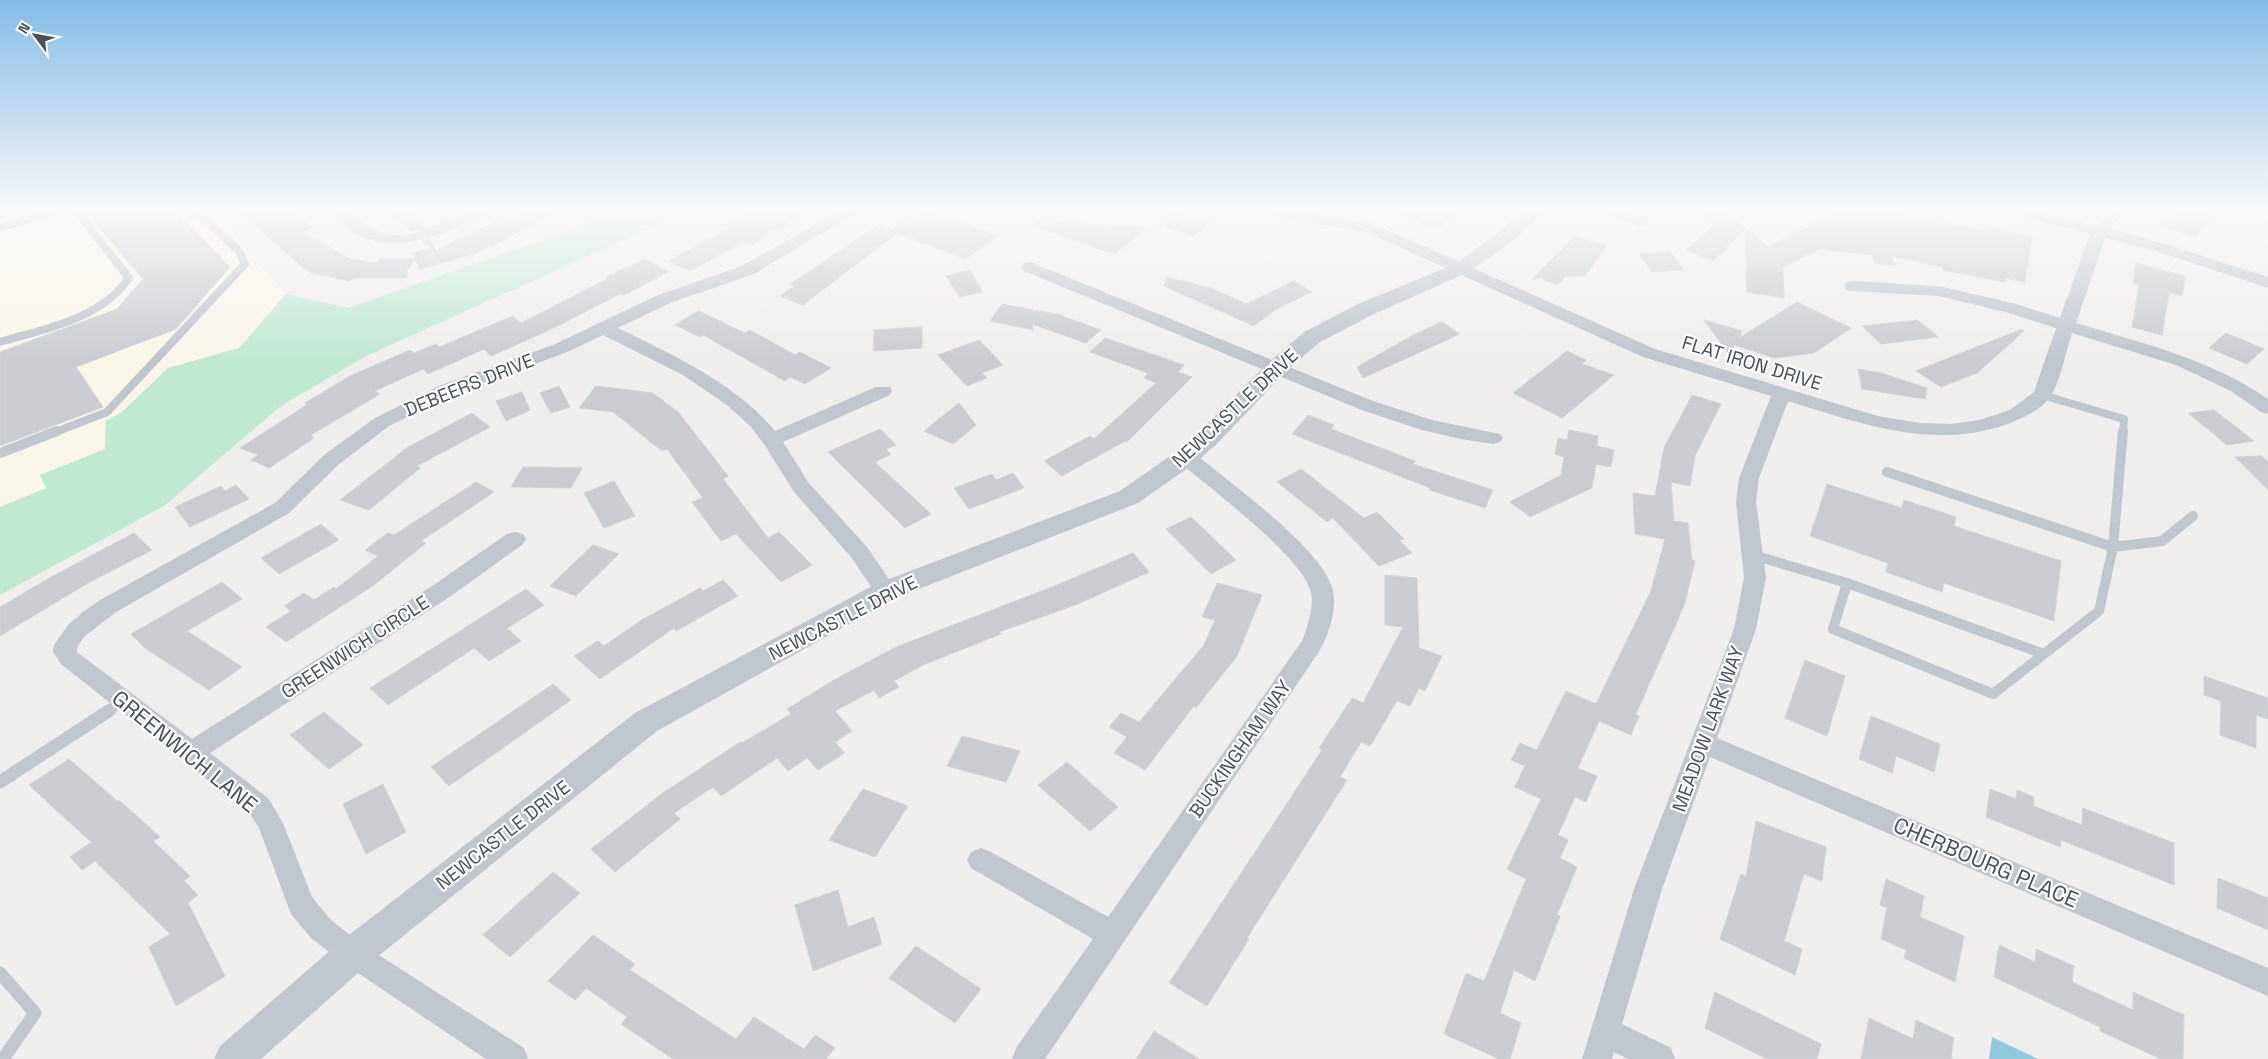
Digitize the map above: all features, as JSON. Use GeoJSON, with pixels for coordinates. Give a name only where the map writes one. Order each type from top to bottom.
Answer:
{"type":"FeatureCollection","features":[{"type":"Feature","properties":{"kind":"street","name":"DEBEERS DRIVE"},"geometry":{"type":"LineString","coordinates":[[66,645],[76,631],[108,606],[282,508],[330,460],[382,422],[448,389],[521,364],[664,300],[748,270],[768,258]]}},
{"type":"Feature","properties":{"kind":"street","name":"FLAT IRON DRIVE"},"geometry":{"type":"LineString","coordinates":[[1440,258],[1649,353],[1876,422],[1920,429],[1952,430],[1982,426],[2009,418],[2032,405],[2042,395]]}},
{"type":"Feature","properties":{"kind":"street","name":"NEWCASTLE DRIVE"},"geometry":{"type":"LineString","coordinates":[[233,1059],[353,954],[646,722],[886,591],[1129,497],[1186,457],[1208,438],[1275,369],[1312,337],[1336,324],[1462,268],[1475,258]]}},
{"type":"Feature","properties":{"kind":"street"},"geometry":{"type":"LineString","coordinates":[[2042,395],[2090,258]]}},
{"type":"Feature","properties":{"kind":"street"},"geometry":{"type":"LineString","coordinates":[[2196,258],[2268,283]]}},
{"type":"Feature","properties":{"kind":"street"},"geometry":{"type":"LineString","coordinates":[[1030,266],[1305,382],[1422,424],[1459,434],[1493,438]]}},
{"type":"Feature","properties":{"kind":"street"},"geometry":{"type":"LineString","coordinates":[[1853,286],[1955,294],[2067,325],[2182,361],[2238,387],[2268,408]]}},
{"type":"Feature","properties":{"kind":"street"},"geometry":{"type":"LineString","coordinates":[[604,328],[711,384],[758,423],[772,440],[801,487],[859,552],[886,591]]}},
{"type":"Feature","properties":{"kind":"street"},"geometry":{"type":"LineString","coordinates":[[772,440],[884,391]]}},
{"type":"Feature","properties":{"kind":"street","name":"MEADOW LARK WAY"},"geometry":{"type":"LineString","coordinates":[[1597,1059],[1648,889],[1745,629],[1755,578],[1746,502],[1749,478],[1781,394]]}},
{"type":"Feature","properties":{"kind":"street","name":"BUCKINGHAM WAY"},"geometry":{"type":"LineString","coordinates":[[1026,1059],[1312,644],[1324,617],[1324,592],[1303,558],[1186,457]]}},
{"type":"Feature","properties":{"kind":"street","name":"GREENWICH CIRCLE"},"geometry":{"type":"LineString","coordinates":[[192,752],[443,590],[515,539]]}},
{"type":"Feature","properties":{"kind":"street","name":"GREENWICH LANE"},"geometry":{"type":"LineString","coordinates":[[66,645],[65,652],[68,658],[192,752],[259,806],[270,823],[301,905],[321,929],[353,954],[513,1059]]}},
{"type":"Feature","properties":{"kind":"street","name":"CHERBOURG PLACE"},"geometry":{"type":"LineString","coordinates":[[1704,743],[2268,982]]}},
{"type":"Feature","properties":{"kind":"street"},"geometry":{"type":"LineString","coordinates":[[981,860],[1112,935]]}},
{"type":"Feature","properties":{"kind":"street"},"geometry":{"type":"LineString","coordinates":[[1604,1031],[1660,1059]]}},
{"type":"Feature","properties":{"kind":"lane"},"geometry":{"type":"LineString","coordinates":[[0,342],[71,318],[99,306],[114,297],[129,278],[114,258]]}},
{"type":"Feature","properties":{"kind":"lane"},"geometry":{"type":"LineString","coordinates":[[0,453],[107,412],[245,264],[242,258]]}},
{"type":"Feature","properties":{"kind":"lane"},"geometry":{"type":"LineString","coordinates":[[1847,583],[1833,629],[1992,694],[2099,611],[2113,547],[2124,419],[2042,395]]}},
{"type":"Feature","properties":{"kind":"lane"},"geometry":{"type":"LineString","coordinates":[[1887,472],[2113,547],[2162,541],[2193,516]]}},
{"type":"Feature","properties":{"kind":"lane"},"geometry":{"type":"LineString","coordinates":[[1753,555],[1847,583],[2044,654]]}},
{"type":"Feature","properties":{"kind":"lane"},"geometry":{"type":"LineString","coordinates":[[0,782],[124,700]]}},
{"type":"Feature","properties":{"kind":"lane"},"geometry":{"type":"LineString","coordinates":[[0,973],[35,1012],[3,1059]]}},
{"type":"Feature","properties":{"kind":"shaded area"},"geometry":{"type":"Polygon","coordinates":[[[0,258],[254,258],[286,294],[239,348],[168,368],[122,412],[107,421],[105,449],[40,475],[47,488],[0,507],[0,258]]]}},
{"type":"Feature","properties":{"kind":"green space"},"geometry":{"type":"Polygon","coordinates":[[[491,258],[582,258],[364,357],[281,406],[164,506],[0,595],[0,507],[46,488],[40,475],[105,449],[106,421],[122,412],[168,368],[239,348],[286,294],[348,308],[491,258]]]}},
{"type":"Feature","properties":{"kind":"water"},"geometry":{"type":"Polygon","coordinates":[[[1992,1037],[2038,1059],[1989,1059],[1992,1037]]]}},
{"type":"Feature","properties":{"kind":"building"},"geometry":{"type":"Polygon","coordinates":[[[125,258],[222,258],[230,267],[176,329],[76,367],[103,407],[0,446],[0,352],[117,309],[143,279],[125,258]]]}},
{"type":"Feature","properties":{"kind":"building"},"geometry":{"type":"Polygon","coordinates":[[[292,258],[351,258],[377,264],[380,259],[415,259],[407,270],[407,278],[353,278],[349,281],[312,273],[292,258]]]}},
{"type":"Feature","properties":{"kind":"building"},"geometry":{"type":"Polygon","coordinates":[[[415,258],[457,258],[420,269],[415,258]]]}},
{"type":"Feature","properties":{"kind":"building"},"geometry":{"type":"Polygon","coordinates":[[[674,258],[713,258],[690,271],[669,261],[674,258]]]}},
{"type":"Feature","properties":{"kind":"building"},"geometry":{"type":"Polygon","coordinates":[[[828,258],[864,258],[803,305],[780,296],[795,286],[790,284],[828,258]]]}},
{"type":"Feature","properties":{"kind":"building"},"geometry":{"type":"Polygon","coordinates":[[[1553,258],[1597,258],[1585,276],[1565,277],[1557,285],[1540,278],[1532,279],[1553,258]]]}},
{"type":"Feature","properties":{"kind":"building"},"geometry":{"type":"Polygon","coordinates":[[[1642,258],[1675,258],[1684,270],[1652,272],[1642,258]]]}},
{"type":"Feature","properties":{"kind":"building"},"geometry":{"type":"Polygon","coordinates":[[[1746,258],[1801,258],[1783,267],[1784,298],[1747,292],[1746,258]]]}},
{"type":"Feature","properties":{"kind":"building"},"geometry":{"type":"Polygon","coordinates":[[[1873,258],[1892,258],[1895,265],[1875,263],[1873,258]]]}},
{"type":"Feature","properties":{"kind":"building"},"geometry":{"type":"Polygon","coordinates":[[[1902,258],[2029,258],[2025,282],[2005,278],[2005,282],[1943,270],[1943,267],[1902,258]]]}},
{"type":"Feature","properties":{"kind":"building"},"geometry":{"type":"Polygon","coordinates":[[[645,259],[668,272],[624,295],[620,294],[556,327],[491,356],[484,349],[428,374],[423,369],[375,391],[380,394],[311,435],[314,438],[269,468],[251,460],[258,455],[240,448],[308,404],[305,403],[350,376],[410,350],[414,353],[436,344],[439,347],[513,316],[521,323],[609,278],[606,277],[645,259]]]}},
{"type":"Feature","properties":{"kind":"building"},"geometry":{"type":"Polygon","coordinates":[[[2136,263],[2185,276],[2182,296],[2169,292],[2162,335],[2132,327],[2139,285],[2133,283],[2136,263]]]}},
{"type":"Feature","properties":{"kind":"building"},"geometry":{"type":"Polygon","coordinates":[[[970,270],[983,292],[959,297],[946,276],[970,270]]]}},
{"type":"Feature","properties":{"kind":"building"},"geometry":{"type":"Polygon","coordinates":[[[1167,277],[1211,288],[1246,304],[1294,281],[1312,292],[1276,309],[1254,326],[1164,286],[1167,277]]]}},
{"type":"Feature","properties":{"kind":"building"},"geometry":{"type":"Polygon","coordinates":[[[1797,302],[1851,328],[1814,353],[1775,358],[1735,345],[1730,356],[1704,320],[1742,331],[1739,338],[1797,302]]]}},
{"type":"Feature","properties":{"kind":"building"},"geometry":{"type":"Polygon","coordinates":[[[1002,304],[1060,315],[1101,330],[1086,343],[1032,324],[1033,330],[990,321],[1002,304]]]}},
{"type":"Feature","properties":{"kind":"building"},"geometry":{"type":"Polygon","coordinates":[[[698,311],[745,333],[750,330],[795,355],[800,352],[831,368],[805,384],[790,377],[785,381],[703,335],[700,337],[675,325],[698,311]]]}},
{"type":"Feature","properties":{"kind":"building"},"geometry":{"type":"Polygon","coordinates":[[[1918,320],[1938,337],[1881,344],[1862,326],[1918,320]]]}},
{"type":"Feature","properties":{"kind":"building"},"geometry":{"type":"Polygon","coordinates":[[[1442,322],[1460,334],[1363,378],[1357,367],[1413,335],[1442,322]]]}},
{"type":"Feature","properties":{"kind":"building"},"geometry":{"type":"Polygon","coordinates":[[[922,327],[922,348],[874,351],[874,330],[922,327]]]}},
{"type":"Feature","properties":{"kind":"building"},"geometry":{"type":"Polygon","coordinates":[[[2022,329],[2024,331],[1977,373],[1941,387],[1916,371],[2022,329]]]}},
{"type":"Feature","properties":{"kind":"building"},"geometry":{"type":"Polygon","coordinates":[[[2226,333],[2264,349],[2247,364],[2209,348],[2226,333]]]}},
{"type":"Feature","properties":{"kind":"building"},"geometry":{"type":"Polygon","coordinates":[[[1105,338],[1184,365],[1178,372],[1192,377],[1127,442],[1125,441],[1062,476],[1044,461],[1090,436],[1094,439],[1156,383],[1144,378],[1148,373],[1090,352],[1105,338]]]}},
{"type":"Feature","properties":{"kind":"building"},"geometry":{"type":"Polygon","coordinates":[[[979,340],[1003,365],[982,373],[987,378],[967,386],[938,355],[979,340]]]}},
{"type":"Feature","properties":{"kind":"building"},"geometry":{"type":"Polygon","coordinates":[[[1567,351],[1586,360],[1582,364],[1614,375],[1562,418],[1513,393],[1567,351]]]}},
{"type":"Feature","properties":{"kind":"building"},"geometry":{"type":"Polygon","coordinates":[[[1858,369],[1881,373],[1927,388],[1925,399],[1862,389],[1858,369]]]}},
{"type":"Feature","properties":{"kind":"building"},"geometry":{"type":"Polygon","coordinates":[[[559,386],[570,407],[551,413],[540,393],[559,386]]]}},
{"type":"Feature","properties":{"kind":"building"},"geometry":{"type":"Polygon","coordinates":[[[596,386],[653,393],[678,412],[728,476],[723,479],[768,538],[779,532],[812,565],[781,582],[736,534],[721,541],[692,502],[703,498],[667,449],[662,451],[613,412],[579,408],[596,386]]]}},
{"type":"Feature","properties":{"kind":"building"},"geometry":{"type":"Polygon","coordinates":[[[522,392],[530,410],[506,421],[496,401],[522,392]]]}},
{"type":"Feature","properties":{"kind":"building"},"geometry":{"type":"Polygon","coordinates":[[[1692,395],[1721,404],[1695,456],[1690,486],[1671,482],[1674,521],[1688,523],[1692,560],[1695,561],[1684,606],[1636,714],[1639,716],[1631,735],[1599,721],[1578,768],[1597,776],[1586,802],[1575,797],[1558,835],[1568,840],[1560,858],[1577,867],[1557,915],[1560,916],[1535,981],[1514,970],[1500,1013],[1521,1023],[1510,1059],[1499,1059],[1444,1034],[1466,973],[1484,981],[1526,879],[1507,869],[1541,799],[1515,787],[1525,766],[1511,760],[1520,743],[1537,750],[1566,691],[1596,704],[1651,591],[1665,539],[1635,534],[1633,493],[1655,496],[1664,448],[1692,395]]]}},
{"type":"Feature","properties":{"kind":"building"},"geometry":{"type":"Polygon","coordinates":[[[959,403],[976,425],[953,444],[924,431],[959,403]]]}},
{"type":"Feature","properties":{"kind":"building"},"geometry":{"type":"Polygon","coordinates":[[[2214,410],[2254,441],[2227,445],[2188,413],[2214,410]]]}},
{"type":"Feature","properties":{"kind":"building"},"geometry":{"type":"Polygon","coordinates":[[[472,413],[490,427],[417,466],[420,468],[369,510],[340,500],[408,447],[472,413]]]}},
{"type":"Feature","properties":{"kind":"building"},"geometry":{"type":"Polygon","coordinates":[[[1308,415],[1334,425],[1331,429],[1415,461],[1413,464],[1493,490],[1485,508],[1429,490],[1430,488],[1292,434],[1308,415]]]}},
{"type":"Feature","properties":{"kind":"building"},"geometry":{"type":"Polygon","coordinates":[[[880,429],[896,445],[886,449],[891,454],[875,462],[931,514],[905,528],[828,452],[880,429]]]}},
{"type":"Feature","properties":{"kind":"building"},"geometry":{"type":"Polygon","coordinates":[[[1569,430],[1598,436],[1597,446],[1614,450],[1611,467],[1596,464],[1592,488],[1530,517],[1510,502],[1561,475],[1564,457],[1555,454],[1558,438],[1567,440],[1569,430]]]}},
{"type":"Feature","properties":{"kind":"building"},"geometry":{"type":"Polygon","coordinates":[[[2262,456],[2268,462],[2268,490],[2235,457],[2262,456]]]}},
{"type":"Feature","properties":{"kind":"building"},"geometry":{"type":"Polygon","coordinates":[[[523,467],[582,468],[571,488],[511,487],[523,467]]]}},
{"type":"Feature","properties":{"kind":"building"},"geometry":{"type":"Polygon","coordinates":[[[1301,469],[1364,518],[1377,512],[1404,539],[1399,540],[1412,553],[1379,566],[1333,518],[1327,522],[1277,482],[1301,469]]]}},
{"type":"Feature","properties":{"kind":"building"},"geometry":{"type":"Polygon","coordinates":[[[1013,473],[1024,488],[969,509],[954,488],[992,474],[996,480],[1013,473]]]}},
{"type":"Feature","properties":{"kind":"building"},"geometry":{"type":"Polygon","coordinates":[[[614,481],[635,516],[604,528],[584,493],[614,481]]]}},
{"type":"Feature","properties":{"kind":"building"},"geometry":{"type":"Polygon","coordinates":[[[476,482],[494,492],[421,541],[426,543],[374,585],[286,642],[266,627],[291,611],[284,606],[304,593],[314,600],[334,587],[336,589],[378,556],[365,550],[388,533],[394,535],[476,482]]]}},
{"type":"Feature","properties":{"kind":"building"},"geometry":{"type":"Polygon","coordinates":[[[1827,484],[1902,508],[1904,500],[1956,517],[1954,526],[2061,561],[2054,621],[1944,583],[1942,592],[1886,572],[1888,563],[1810,536],[1827,484]]]}},
{"type":"Feature","properties":{"kind":"building"},"geometry":{"type":"Polygon","coordinates":[[[236,485],[249,499],[190,527],[175,507],[221,486],[225,491],[236,485]]]}},
{"type":"Feature","properties":{"kind":"building"},"geometry":{"type":"Polygon","coordinates":[[[1191,517],[1236,560],[1211,574],[1166,529],[1191,517]]]}},
{"type":"Feature","properties":{"kind":"building"},"geometry":{"type":"Polygon","coordinates":[[[321,524],[339,540],[279,574],[261,558],[321,524]]]}},
{"type":"Feature","properties":{"kind":"building"},"geometry":{"type":"Polygon","coordinates":[[[134,533],[152,550],[88,583],[0,636],[0,607],[53,576],[134,533]]]}},
{"type":"Feature","properties":{"kind":"building"},"geometry":{"type":"Polygon","coordinates":[[[593,545],[619,554],[576,596],[550,586],[593,545]]]}},
{"type":"Feature","properties":{"kind":"building"},"geometry":{"type":"Polygon","coordinates":[[[1133,553],[1149,572],[1078,604],[999,632],[1001,634],[923,665],[894,681],[899,687],[879,698],[874,690],[835,711],[852,731],[835,742],[845,753],[818,770],[807,758],[788,771],[777,758],[721,796],[713,787],[674,813],[680,819],[615,872],[591,849],[660,795],[740,742],[742,743],[791,714],[787,709],[834,680],[896,647],[1057,585],[1133,553]]]}},
{"type":"Feature","properties":{"kind":"building"},"geometry":{"type":"Polygon","coordinates":[[[1385,575],[1417,578],[1419,648],[1442,656],[1425,691],[1419,688],[1410,706],[1397,701],[1370,746],[1361,742],[1340,777],[1347,780],[1247,938],[1249,939],[1207,1006],[1169,983],[1322,750],[1319,748],[1352,698],[1363,703],[1403,627],[1385,625],[1385,575]]]}},
{"type":"Feature","properties":{"kind":"building"},"geometry":{"type":"Polygon","coordinates":[[[723,580],[738,596],[676,631],[674,628],[600,679],[574,656],[598,641],[604,646],[640,621],[700,588],[703,591],[723,580]]]}},
{"type":"Feature","properties":{"kind":"building"},"geometry":{"type":"Polygon","coordinates":[[[222,582],[242,599],[187,631],[242,667],[209,690],[145,648],[131,634],[222,582]]]}},
{"type":"Feature","properties":{"kind":"building"},"geometry":{"type":"Polygon","coordinates":[[[1217,583],[1262,595],[1237,656],[1196,708],[1194,706],[1145,770],[1114,753],[1127,737],[1109,727],[1121,713],[1139,722],[1204,645],[1215,620],[1202,617],[1217,583]]]}},
{"type":"Feature","properties":{"kind":"building"},"geometry":{"type":"Polygon","coordinates":[[[526,589],[544,605],[507,628],[521,641],[489,661],[474,648],[388,705],[370,688],[526,589]]]}},
{"type":"Feature","properties":{"kind":"building"},"geometry":{"type":"Polygon","coordinates":[[[1805,660],[1845,676],[1827,736],[1785,718],[1805,660]]]}},
{"type":"Feature","properties":{"kind":"building"},"geometry":{"type":"Polygon","coordinates":[[[2204,676],[2268,698],[2268,719],[2256,715],[2256,748],[2220,735],[2221,701],[2204,695],[2204,676]]]}},
{"type":"Feature","properties":{"kind":"building"},"geometry":{"type":"Polygon","coordinates":[[[553,684],[571,700],[449,786],[431,767],[553,684]]]}},
{"type":"Feature","properties":{"kind":"building"},"geometry":{"type":"Polygon","coordinates":[[[324,712],[363,745],[329,769],[290,735],[324,712]]]}},
{"type":"Feature","properties":{"kind":"building"},"geometry":{"type":"Polygon","coordinates":[[[1871,716],[1940,744],[1934,772],[1896,756],[1892,773],[1859,759],[1871,716]]]}},
{"type":"Feature","properties":{"kind":"building"},"geometry":{"type":"Polygon","coordinates":[[[962,736],[1020,751],[1006,782],[947,766],[962,736]]]}},
{"type":"Feature","properties":{"kind":"building"},"geometry":{"type":"Polygon","coordinates":[[[69,759],[160,837],[153,841],[190,876],[184,881],[198,895],[188,903],[225,976],[176,1006],[149,947],[170,934],[95,861],[82,870],[70,857],[91,842],[29,785],[69,759]]]}},
{"type":"Feature","properties":{"kind":"building"},"geometry":{"type":"Polygon","coordinates":[[[1067,762],[1118,807],[1090,831],[1038,785],[1067,762]]]}},
{"type":"Feature","properties":{"kind":"building"},"geometry":{"type":"Polygon","coordinates":[[[383,784],[406,832],[366,854],[343,804],[383,784]]]}},
{"type":"Feature","properties":{"kind":"building"},"geometry":{"type":"Polygon","coordinates":[[[863,789],[908,806],[875,857],[829,840],[863,789]]]}},
{"type":"Feature","properties":{"kind":"building"},"geometry":{"type":"Polygon","coordinates":[[[1990,789],[2016,799],[2017,790],[2034,797],[2033,806],[2082,825],[2083,808],[2174,843],[2174,885],[2061,840],[2060,847],[1986,817],[1990,789]]]}},
{"type":"Feature","properties":{"kind":"building"},"geometry":{"type":"Polygon","coordinates":[[[1756,821],[1826,847],[1822,881],[1804,874],[1784,941],[1802,949],[1795,975],[1720,939],[1741,874],[1746,877],[1756,821]]]}},
{"type":"Feature","properties":{"kind":"building"},"geometry":{"type":"Polygon","coordinates":[[[553,872],[580,893],[510,957],[483,935],[553,872]]]}},
{"type":"Feature","properties":{"kind":"building"},"geometry":{"type":"Polygon","coordinates":[[[2218,878],[2268,898],[2268,930],[2217,908],[2218,878]]]}},
{"type":"Feature","properties":{"kind":"building"},"geometry":{"type":"Polygon","coordinates":[[[1886,879],[1924,896],[1920,917],[1964,936],[1955,982],[1904,958],[1906,950],[1881,939],[1887,908],[1880,905],[1886,879]]]}},
{"type":"Feature","properties":{"kind":"building"},"geometry":{"type":"Polygon","coordinates":[[[838,890],[848,927],[874,917],[882,944],[813,971],[795,905],[838,890]]]}},
{"type":"Feature","properties":{"kind":"building"},"geometry":{"type":"Polygon","coordinates":[[[593,935],[635,964],[630,970],[736,1039],[754,1017],[804,1049],[815,1035],[835,1048],[826,1059],[673,1059],[621,1024],[627,1017],[586,988],[575,1000],[548,981],[593,935]]]}},
{"type":"Feature","properties":{"kind":"building"},"geometry":{"type":"Polygon","coordinates":[[[1999,945],[2035,962],[2036,949],[2074,966],[2072,982],[2133,1010],[2133,992],[2184,1015],[2183,1059],[2161,1059],[2100,1031],[2100,1027],[1994,977],[1999,945]]]}},
{"type":"Feature","properties":{"kind":"building"},"geometry":{"type":"Polygon","coordinates":[[[916,946],[981,989],[955,1023],[889,978],[916,946]]]}},
{"type":"Feature","properties":{"kind":"building"},"geometry":{"type":"Polygon","coordinates":[[[1715,992],[1821,1044],[1817,1059],[1767,1059],[1705,1028],[1715,992]]]}},
{"type":"Feature","properties":{"kind":"building"},"geometry":{"type":"Polygon","coordinates":[[[1869,1018],[1913,1039],[1916,1020],[1954,1038],[1951,1058],[1954,1059],[1861,1059],[1869,1018]]]}},
{"type":"Feature","properties":{"kind":"building"},"geometry":{"type":"Polygon","coordinates":[[[1154,1031],[1199,1059],[1136,1059],[1154,1031]]]}}]}
